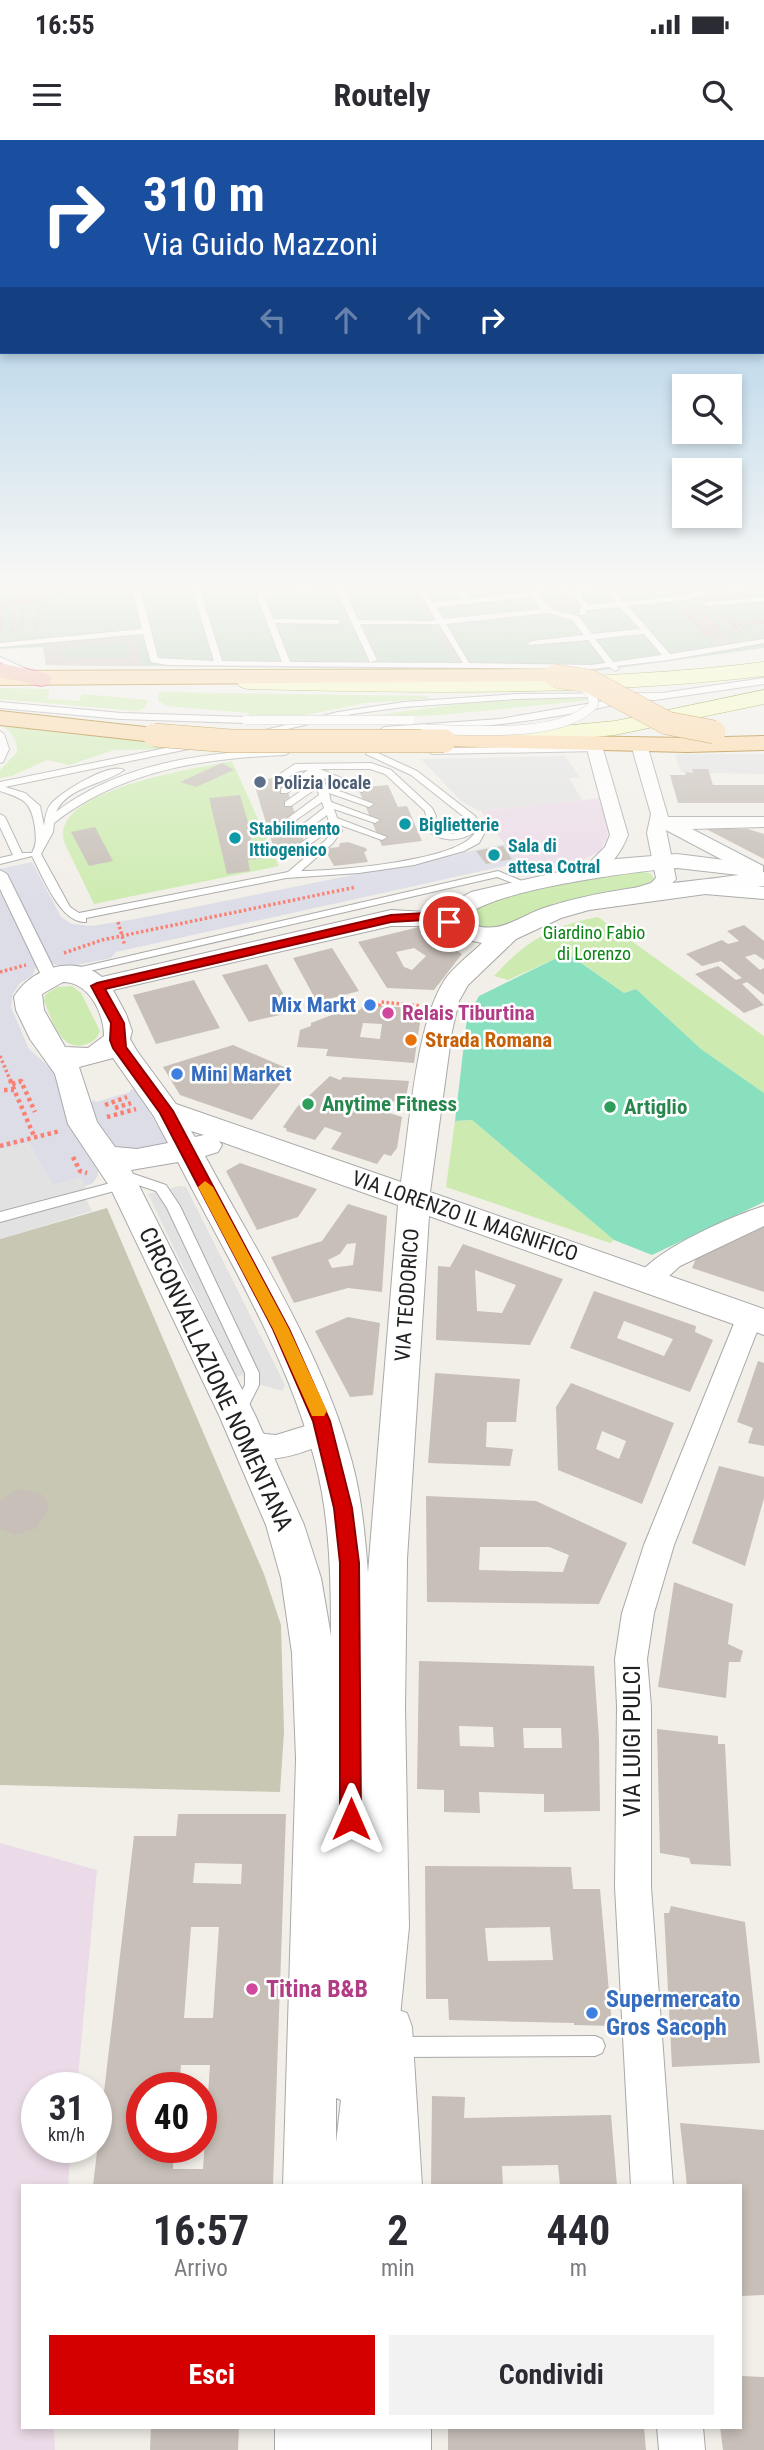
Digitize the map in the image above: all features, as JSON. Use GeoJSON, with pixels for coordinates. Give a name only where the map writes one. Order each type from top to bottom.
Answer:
{"type":"FeatureCollection","features":[{"type":"Feature","properties":{"kind":"main road"},"geometry":{"type":"LineString","coordinates":[[609,692],[663,721],[714,732],[764,732]]}},
{"type":"Feature","properties":{"kind":"main road"},"geometry":{"type":"LineString","coordinates":[[478,741],[615,728],[764,696]]}},
{"type":"Feature","properties":{"kind":"main road"},"geometry":{"type":"LineString","coordinates":[[0,718],[231,741],[435,735],[478,741],[687,745],[764,743]]}},
{"type":"Feature","properties":{"kind":"street"},"geometry":{"type":"LineString","coordinates":[[590,871],[613,849],[619,835],[607,759],[642,755],[665,822],[762,878]]}},
{"type":"Feature","properties":{"kind":"street"},"geometry":{"type":"LineString","coordinates":[[665,822],[764,822]]}},
{"type":"Feature","properties":{"kind":"street"},"geometry":{"type":"LineString","coordinates":[[624,897],[663,884],[666,879],[656,834],[665,822]]}},
{"type":"Feature","properties":{"kind":"street"},"geometry":{"type":"LineString","coordinates":[[1,862],[52,967],[83,976],[97,986],[117,1023],[117,1040],[152,1110],[185,1149],[281,1329],[311,1393],[325,1432],[343,1508],[350,1578],[350,2081],[357,2184]]}},
{"type":"Feature","properties":{"kind":"street"},"geometry":{"type":"LineString","coordinates":[[97,986],[590,871],[664,862],[707,863],[762,878]]}},
{"type":"Feature","properties":{"kind":"street"},"geometry":{"type":"LineString","coordinates":[[391,918],[425,917],[459,926],[485,937],[507,934],[572,906],[762,878]]}},
{"type":"Feature","properties":{"kind":"street"},"geometry":{"type":"LineString","coordinates":[[459,926],[455,916],[457,910],[480,897]]}},
{"type":"Feature","properties":{"kind":"street","name":"VIA TEODORICO"},"geometry":{"type":"LineString","coordinates":[[385,1927],[385,1635],[414,1199],[438,1031],[446,1001],[457,981],[507,934]]}},
{"type":"Feature","properties":{"kind":"street","name":"CIRCONVALLAZIONE NOMENTANA"},"geometry":{"type":"LineString","coordinates":[[52,967],[35,985],[27,1000],[44,1040],[69,1073],[83,1124],[115,1171],[242,1427],[285,1525],[307,1610],[316,1682],[318,1821],[309,2184]]}},
{"type":"Feature","properties":{"kind":"street"},"geometry":{"type":"LineString","coordinates":[[56,1054],[69,1058],[89,1056],[104,1051],[117,1040]]}},
{"type":"Feature","properties":{"kind":"street","name":"VIA LORENZO IL MAGNIFICO"},"geometry":{"type":"LineString","coordinates":[[152,1110],[254,1143],[757,1319]]}},
{"type":"Feature","properties":{"kind":"street"},"geometry":{"type":"LineString","coordinates":[[115,1171],[131,1161],[185,1149],[214,1144],[254,1143]]}},
{"type":"Feature","properties":{"kind":"street"},"geometry":{"type":"LineString","coordinates":[[648,1280],[671,1259],[764,1215]]}},
{"type":"Feature","properties":{"kind":"street","name":"VIA LUIGI PULCI"},"geometry":{"type":"LineString","coordinates":[[652,2184],[633,1886],[633,1640],[638,1613],[659,1545],[757,1319]]}},
{"type":"Feature","properties":{"kind":"street"},"geometry":{"type":"LineString","coordinates":[[242,1427],[262,1447],[277,1448],[325,1432]]}},
{"type":"Feature","properties":{"kind":"street"},"geometry":{"type":"LineString","coordinates":[[385,1927],[401,2184]]}},
{"type":"Feature","properties":{"kind":"street"},"geometry":{"type":"LineString","coordinates":[[357,2184],[385,1927]]}},
{"type":"Feature","properties":{"kind":"street"},"geometry":{"type":"LineString","coordinates":[[304,2429],[304,2450]]}},
{"type":"Feature","properties":{"kind":"street"},"geometry":{"type":"LineString","coordinates":[[360,2429],[360,2450]]}},
{"type":"Feature","properties":{"kind":"street"},"geometry":{"type":"LineString","coordinates":[[408,2429],[408,2450]]}},
{"type":"Feature","properties":{"kind":"street"},"geometry":{"type":"LineString","coordinates":[[680,2429],[682,2450]]}},
{"type":"Feature","properties":{"kind":"lane"},"geometry":{"type":"LineString","coordinates":[[36,854],[48,832],[52,807],[65,794],[92,779],[122,769],[304,732],[435,735],[548,726],[574,721],[588,714],[594,704],[589,692]]}},
{"type":"Feature","properties":{"kind":"lane"},"geometry":{"type":"LineString","coordinates":[[0,705],[109,715],[246,720],[410,720],[615,702],[692,692]]}},
{"type":"Feature","properties":{"kind":"lane"},"geometry":{"type":"LineString","coordinates":[[0,786],[378,708],[527,695],[664,696]]}},
{"type":"Feature","properties":{"kind":"lane"},"geometry":{"type":"LineString","coordinates":[[435,735],[615,702]]}},
{"type":"Feature","properties":{"kind":"lane"},"geometry":{"type":"LineString","coordinates":[[0,734],[5,747],[0,760]]}},
{"type":"Feature","properties":{"kind":"lane"},"geometry":{"type":"LineString","coordinates":[[50,822],[78,799],[113,782],[228,756],[281,752],[369,752],[607,759],[687,745]]}},
{"type":"Feature","properties":{"kind":"lane"},"geometry":{"type":"LineString","coordinates":[[292,874],[322,875],[371,869],[461,849],[478,837],[479,827],[472,818],[407,768],[369,752]]}},
{"type":"Feature","properties":{"kind":"lane"},"geometry":{"type":"LineString","coordinates":[[291,812],[325,794],[364,765],[388,772],[429,810],[429,827],[439,835],[452,837],[468,834],[475,827],[472,818]]}},
{"type":"Feature","properties":{"kind":"lane"},"geometry":{"type":"LineString","coordinates":[[0,786],[22,795],[37,808],[42,842]]}},
{"type":"Feature","properties":{"kind":"lane"},"geometry":{"type":"LineString","coordinates":[[291,812],[325,794]]}},
{"type":"Feature","properties":{"kind":"lane"},"geometry":{"type":"LineString","coordinates":[[291,812],[325,794]]}},
{"type":"Feature","properties":{"kind":"lane"},"geometry":{"type":"LineString","coordinates":[[291,812],[325,794]]}},
{"type":"Feature","properties":{"kind":"lane"},"geometry":{"type":"LineString","coordinates":[[325,794],[372,816]]}},
{"type":"Feature","properties":{"kind":"lane"},"geometry":{"type":"LineString","coordinates":[[325,794],[372,816]]}},
{"type":"Feature","properties":{"kind":"lane"},"geometry":{"type":"LineString","coordinates":[[325,794],[372,816]]}},
{"type":"Feature","properties":{"kind":"lane"},"geometry":{"type":"LineString","coordinates":[[325,794],[372,816]]}},
{"type":"Feature","properties":{"kind":"lane"},"geometry":{"type":"LineString","coordinates":[[36,854],[62,904],[74,917],[90,920],[134,915],[251,891],[276,883],[292,874],[329,842],[325,794]]}},
{"type":"Feature","properties":{"kind":"lane"},"geometry":{"type":"LineString","coordinates":[[0,817],[19,857]]}},
{"type":"Feature","properties":{"kind":"lane"},"geometry":{"type":"LineString","coordinates":[[1,862],[36,854]]}},
{"type":"Feature","properties":{"kind":"lane"},"geometry":{"type":"LineString","coordinates":[[52,967],[94,965],[498,874],[529,886]]}},
{"type":"Feature","properties":{"kind":"lane"},"geometry":{"type":"LineString","coordinates":[[0,1217],[115,1171]]}},
{"type":"Feature","properties":{"kind":"lane"},"geometry":{"type":"LineString","coordinates":[[394,2047],[595,2046]]}},
{"type":"Feature","properties":{"kind":"path"},"geometry":{"type":"LineString","coordinates":[[0,972],[52,967],[121,936],[363,885]]}},
{"type":"Feature","properties":{"kind":"path"},"geometry":{"type":"LineString","coordinates":[[117,921],[127,950]]}},
{"type":"Feature","properties":{"kind":"path"},"geometry":{"type":"LineString","coordinates":[[379,1006],[381,1002],[422,1006]]}},
{"type":"Feature","properties":{"kind":"path"},"geometry":{"type":"LineString","coordinates":[[0,1056],[34,1136]]}},
{"type":"Feature","properties":{"kind":"path"},"geometry":{"type":"LineString","coordinates":[[12,1084],[21,1081],[35,1112]]}},
{"type":"Feature","properties":{"kind":"path"},"geometry":{"type":"LineString","coordinates":[[4,1090],[14,1090]]}},
{"type":"Feature","properties":{"kind":"path"},"geometry":{"type":"LineString","coordinates":[[105,1103],[128,1097]]}},
{"type":"Feature","properties":{"kind":"path"},"geometry":{"type":"LineString","coordinates":[[115,1108],[131,1103]]}},
{"type":"Feature","properties":{"kind":"path"},"geometry":{"type":"LineString","coordinates":[[99,1120],[152,1110]]}},
{"type":"Feature","properties":{"kind":"path"},"geometry":{"type":"LineString","coordinates":[[0,1146],[70,1128]]}},
{"type":"Feature","properties":{"kind":"shaded area"},"geometry":{"type":"Polygon","coordinates":[[[675,754],[764,754],[764,774],[709,773],[692,769],[693,773],[681,772],[675,754]]]}},
{"type":"Feature","properties":{"kind":"shaded area"},"geometry":{"type":"Polygon","coordinates":[[[565,756],[580,777],[569,778],[582,800],[479,811],[461,801],[421,759],[565,756]]]}},
{"type":"Feature","properties":{"kind":"shaded area"},"geometry":{"type":"Polygon","coordinates":[[[602,798],[608,829],[607,838],[600,851],[574,865],[543,870],[518,863],[481,811],[602,798]]]}},
{"type":"Feature","properties":{"kind":"shaded area"},"geometry":{"type":"Polygon","coordinates":[[[505,844],[518,863],[116,952],[111,958],[62,967],[53,964],[35,969],[33,975],[19,984],[13,994],[11,1007],[29,1049],[56,1073],[70,1128],[98,1175],[93,1183],[86,1186],[81,1178],[53,1185],[28,1142],[0,1150],[0,869],[32,862],[61,917],[72,924],[91,926],[505,844]]]}},
{"type":"Feature","properties":{"kind":"shaded area"},"geometry":{"type":"Polygon","coordinates":[[[131,1089],[137,1090],[167,1143],[161,1147],[117,1150],[102,1135],[89,1105],[94,1100],[96,1102],[130,1092],[131,1089]]]}},
{"type":"Feature","properties":{"kind":"shaded area"},"geometry":{"type":"Polygon","coordinates":[[[28,1142],[53,1185],[82,1178],[86,1186],[84,1195],[92,1211],[0,1239],[0,1150],[28,1142]]]}},
{"type":"Feature","properties":{"kind":"shaded area"},"geometry":{"type":"Polygon","coordinates":[[[179,1186],[186,1187],[285,1385],[282,1391],[245,1380],[243,1375],[236,1377],[148,1194],[179,1186]]]}},
{"type":"Feature","properties":{"kind":"shaded area"},"geometry":{"type":"Polygon","coordinates":[[[107,1208],[264,1574],[281,1625],[284,1732],[280,1792],[0,1785],[0,1239],[107,1208]]]}},
{"type":"Feature","properties":{"kind":"shaded area"},"geometry":{"type":"Polygon","coordinates":[[[0,1843],[97,1870],[78,2072],[21,2072],[21,2163],[70,2163],[68,2184],[21,2184],[21,2429],[54,2429],[55,2450],[0,2450],[0,1843]]]}},
{"type":"Feature","properties":{"kind":"green space"},"geometry":{"type":"Polygon","coordinates":[[[0,692],[49,692],[47,699],[79,701],[82,694],[148,700],[145,708],[138,711],[0,699],[0,692]]]}},
{"type":"Feature","properties":{"kind":"green space"},"geometry":{"type":"Polygon","coordinates":[[[159,692],[428,696],[428,699],[365,703],[296,717],[249,717],[249,713],[167,706],[158,701],[159,692]]]}},
{"type":"Feature","properties":{"kind":"green space"},"geometry":{"type":"Polygon","coordinates":[[[603,699],[440,715],[353,718],[491,700],[603,699]]]}},
{"type":"Feature","properties":{"kind":"green space"},"geometry":{"type":"Polygon","coordinates":[[[0,724],[159,741],[167,749],[114,750],[69,765],[47,760],[12,776],[0,778],[0,770],[17,752],[13,736],[0,724]]]}},
{"type":"Feature","properties":{"kind":"green space"},"geometry":{"type":"Polygon","coordinates":[[[232,761],[279,866],[94,904],[65,844],[65,825],[77,809],[128,785],[232,761]]]}},
{"type":"Feature","properties":{"kind":"green space"},"geometry":{"type":"Polygon","coordinates":[[[641,871],[651,874],[655,880],[648,886],[556,903],[500,929],[479,929],[466,921],[466,912],[477,904],[602,875],[641,871]]]}},
{"type":"Feature","properties":{"kind":"green space","name":"Giardino Fabio di Lorenzo"},"geometry":{"type":"Polygon","coordinates":[[[598,917],[764,1036],[764,1093],[701,1049],[636,989],[624,993],[568,953],[508,980],[494,976],[517,953],[540,937],[566,925],[598,917]]]}},
{"type":"Feature","properties":{"kind":"green space","name":"Artiglio"},"geometry":{"type":"Polygon","coordinates":[[[567,953],[624,993],[636,989],[701,1049],[764,1093],[764,1202],[652,1255],[614,1240],[472,1120],[455,1121],[467,1018],[479,996],[567,953]]]}},
{"type":"Feature","properties":{"kind":"green space"},"geometry":{"type":"Polygon","coordinates":[[[72,986],[81,993],[100,1031],[94,1040],[83,1045],[68,1043],[62,1038],[44,1001],[45,995],[57,987],[72,986]]]}},
{"type":"Feature","properties":{"kind":"green space"},"geometry":{"type":"Polygon","coordinates":[[[472,1120],[614,1240],[610,1243],[446,1187],[455,1121],[472,1120]]]}},
{"type":"Feature","properties":{"kind":"building"},"geometry":{"type":"Polygon","coordinates":[[[222,763],[234,770],[196,787],[180,782],[222,763]]]}},
{"type":"Feature","properties":{"kind":"building"},"geometry":{"type":"Polygon","coordinates":[[[692,769],[708,769],[713,785],[764,785],[764,803],[678,803],[670,775],[686,775],[685,772],[693,773],[692,769]]]}},
{"type":"Feature","properties":{"kind":"building"},"geometry":{"type":"Polygon","coordinates":[[[283,777],[309,856],[277,859],[253,780],[283,777]]]}},
{"type":"Feature","properties":{"kind":"building"},"geometry":{"type":"Polygon","coordinates":[[[388,785],[398,807],[407,806],[422,841],[382,846],[358,788],[388,785]]]}},
{"type":"Feature","properties":{"kind":"building","name":"Stabilimento Ittiogenico"},"geometry":{"type":"Polygon","coordinates":[[[240,795],[248,822],[256,822],[258,829],[249,830],[253,846],[265,845],[269,858],[248,860],[250,871],[227,874],[209,798],[240,795]]]}},
{"type":"Feature","properties":{"kind":"building"},"geometry":{"type":"Polygon","coordinates":[[[95,827],[113,861],[89,866],[71,832],[95,827]]]}},
{"type":"Feature","properties":{"kind":"building"},"geometry":{"type":"Polygon","coordinates":[[[706,829],[748,829],[764,834],[764,859],[706,829]]]}},
{"type":"Feature","properties":{"kind":"building"},"geometry":{"type":"Polygon","coordinates":[[[348,842],[366,848],[367,851],[364,852],[368,862],[334,866],[326,852],[330,848],[339,847],[340,843],[348,842]]]}},
{"type":"Feature","properties":{"kind":"building","name":"Sala di attesa Cotral"},"geometry":{"type":"Polygon","coordinates":[[[503,846],[512,859],[486,864],[476,851],[503,846]]]}},
{"type":"Feature","properties":{"kind":"building"},"geometry":{"type":"Polygon","coordinates":[[[744,925],[764,941],[764,960],[755,954],[745,957],[760,970],[764,968],[764,995],[747,982],[742,984],[764,1005],[744,1013],[695,974],[718,966],[736,980],[742,978],[721,961],[702,966],[686,954],[722,940],[728,944],[739,941],[727,931],[744,925]]]}},
{"type":"Feature","properties":{"kind":"building"},"geometry":{"type":"Polygon","coordinates":[[[419,927],[462,954],[434,990],[387,988],[358,942],[419,927]],[[414,948],[396,952],[404,967],[412,970],[426,956],[414,948]]]}},
{"type":"Feature","properties":{"kind":"building"},"geometry":{"type":"Polygon","coordinates":[[[332,948],[359,991],[317,1002],[293,958],[332,948]]]}},
{"type":"Feature","properties":{"kind":"building"},"geometry":{"type":"Polygon","coordinates":[[[267,964],[293,1012],[249,1022],[222,975],[267,964]]]}},
{"type":"Feature","properties":{"kind":"building"},"geometry":{"type":"Polygon","coordinates":[[[194,980],[220,1028],[156,1044],[133,995],[194,980]]]}},
{"type":"Feature","properties":{"kind":"building"},"geometry":{"type":"Polygon","coordinates":[[[370,1005],[422,1009],[414,1063],[326,1056],[328,1049],[297,1047],[300,1030],[311,1026],[311,1023],[337,1013],[343,1015],[360,1010],[370,1005]],[[363,1023],[360,1037],[380,1039],[382,1024],[363,1023]]]}},
{"type":"Feature","properties":{"kind":"building"},"geometry":{"type":"Polygon","coordinates":[[[233,1045],[291,1070],[252,1120],[180,1095],[163,1067],[233,1045]],[[211,1067],[203,1070],[218,1078],[224,1071],[211,1067]]]}},
{"type":"Feature","properties":{"kind":"building"},"geometry":{"type":"Polygon","coordinates":[[[330,1076],[340,1080],[343,1077],[409,1081],[405,1103],[390,1101],[389,1113],[402,1117],[397,1148],[391,1156],[384,1154],[377,1164],[331,1149],[342,1133],[325,1127],[315,1140],[286,1131],[283,1127],[297,1107],[330,1076]]]}},
{"type":"Feature","properties":{"kind":"building"},"geometry":{"type":"Polygon","coordinates":[[[240,1163],[317,1189],[298,1217],[257,1230],[226,1171],[240,1163]]]}},
{"type":"Feature","properties":{"kind":"building"},"geometry":{"type":"Polygon","coordinates":[[[348,1204],[387,1216],[382,1292],[348,1288],[294,1303],[271,1257],[322,1241],[348,1204]],[[356,1243],[347,1244],[340,1254],[328,1260],[332,1268],[353,1265],[356,1243]]]}},
{"type":"Feature","properties":{"kind":"building"},"geometry":{"type":"Polygon","coordinates":[[[764,1224],[764,1292],[692,1268],[697,1256],[764,1224]]]}},
{"type":"Feature","properties":{"kind":"building"},"geometry":{"type":"Polygon","coordinates":[[[463,1244],[563,1279],[530,1345],[436,1340],[438,1266],[450,1267],[463,1244]],[[475,1270],[477,1311],[502,1313],[516,1285],[475,1270]]]}},
{"type":"Feature","properties":{"kind":"building"},"geometry":{"type":"Polygon","coordinates":[[[594,1291],[696,1326],[695,1332],[713,1340],[690,1392],[570,1348],[594,1291]],[[624,1321],[617,1338],[664,1356],[673,1339],[624,1321]]]}},
{"type":"Feature","properties":{"kind":"building"},"geometry":{"type":"Polygon","coordinates":[[[348,1317],[380,1323],[373,1395],[350,1397],[315,1331],[348,1317]]]}},
{"type":"Feature","properties":{"kind":"building"},"geometry":{"type":"Polygon","coordinates":[[[758,1361],[764,1363],[764,1446],[748,1443],[753,1428],[737,1422],[758,1361]]]}},
{"type":"Feature","properties":{"kind":"building"},"geometry":{"type":"Polygon","coordinates":[[[435,1373],[520,1379],[516,1422],[487,1422],[486,1447],[513,1449],[510,1466],[428,1463],[435,1373]]]}},
{"type":"Feature","properties":{"kind":"building"},"geometry":{"type":"Polygon","coordinates":[[[571,1383],[674,1423],[642,1504],[558,1470],[556,1407],[571,1383]],[[602,1431],[596,1449],[619,1459],[626,1441],[602,1431]]]}},
{"type":"Feature","properties":{"kind":"building"},"geometry":{"type":"Polygon","coordinates":[[[719,1466],[764,1477],[764,1498],[745,1566],[692,1543],[719,1466]]]}},
{"type":"Feature","properties":{"kind":"building"},"geometry":{"type":"Polygon","coordinates":[[[21,1489],[41,1494],[47,1501],[48,1510],[37,1528],[15,1535],[0,1529],[0,1501],[21,1489]]]}},
{"type":"Feature","properties":{"kind":"building"},"geometry":{"type":"Polygon","coordinates":[[[426,1496],[536,1501],[627,1543],[599,1604],[427,1602],[426,1496]],[[480,1547],[479,1570],[563,1572],[569,1555],[549,1547],[480,1547]]]}},
{"type":"Feature","properties":{"kind":"building"},"geometry":{"type":"Polygon","coordinates":[[[674,1582],[733,1604],[728,1644],[743,1651],[740,1662],[729,1662],[726,1698],[658,1687],[674,1582]]]}},
{"type":"Feature","properties":{"kind":"building"},"geometry":{"type":"Polygon","coordinates":[[[419,1661],[594,1666],[600,1811],[544,1812],[544,1794],[479,1792],[480,1813],[444,1812],[444,1790],[417,1789],[419,1661]],[[459,1726],[460,1746],[494,1747],[493,1727],[459,1726]],[[523,1728],[524,1748],[562,1748],[561,1728],[523,1728]]]}},
{"type":"Feature","properties":{"kind":"building"},"geometry":{"type":"Polygon","coordinates":[[[657,1729],[718,1736],[718,1744],[725,1744],[731,1866],[691,1864],[689,1858],[660,1853],[657,1729]]]}},
{"type":"Feature","properties":{"kind":"building"},"geometry":{"type":"Polygon","coordinates":[[[178,1814],[286,1814],[273,2184],[93,2184],[96,2163],[112,2163],[112,2072],[106,2072],[134,1836],[176,1836],[178,1814]],[[195,1863],[193,1883],[241,1884],[242,1864],[195,1863]],[[191,1927],[184,2018],[213,2018],[219,1927],[191,1927]]]}},
{"type":"Feature","properties":{"kind":"building"},"geometry":{"type":"Polygon","coordinates":[[[425,1866],[571,1867],[573,1889],[600,1889],[612,2026],[449,2020],[448,1999],[426,1999],[425,1866]],[[550,1927],[485,1928],[488,1961],[553,1960],[550,1927]]]}},
{"type":"Feature","properties":{"kind":"building"},"geometry":{"type":"Polygon","coordinates":[[[671,1906],[745,1922],[760,2063],[672,2067],[664,1913],[669,1913],[671,1906]]]}},
{"type":"Feature","properties":{"kind":"building"},"geometry":{"type":"Polygon","coordinates":[[[432,2096],[465,2097],[464,2118],[611,2115],[617,2184],[560,2184],[558,2165],[502,2166],[503,2184],[431,2184],[432,2096]]]}},
{"type":"Feature","properties":{"kind":"building"},"geometry":{"type":"Polygon","coordinates":[[[680,2123],[764,2130],[764,2295],[742,2296],[742,2184],[687,2184],[680,2123]]]}},
{"type":"Feature","properties":{"kind":"building"},"geometry":{"type":"Polygon","coordinates":[[[742,2376],[764,2377],[764,2450],[723,2450],[720,2429],[742,2429],[742,2376]]]}},
{"type":"Feature","properties":{"kind":"building"},"geometry":{"type":"Polygon","coordinates":[[[151,2429],[239,2429],[238,2450],[150,2450],[151,2429]]]}},
{"type":"Feature","properties":{"kind":"building"},"geometry":{"type":"Polygon","coordinates":[[[448,2429],[644,2429],[646,2450],[448,2450],[448,2429]]]}},
{"type":"Feature","properties":{"kind":"slow traffic"},"geometry":{"type":"LineString","coordinates":[[205,1187],[281,1329],[318,1411]]}},
{"type":"Feature","properties":{"kind":"place","name":"Polizia locale"},"geometry":{"type":"Point","coordinates":[260,782]}},
{"type":"Feature","properties":{"kind":"place","name":"Biglietterie"},"geometry":{"type":"Point","coordinates":[405,824]}},
{"type":"Feature","properties":{"kind":"place","name":"Stabilimento Ittiogenico"},"geometry":{"type":"Point","coordinates":[235,838]}},
{"type":"Feature","properties":{"kind":"place","name":"Sala di attesa Cotral"},"geometry":{"type":"Point","coordinates":[494,855]}},
{"type":"Feature","properties":{"kind":"place","name":"Mix Markt"},"geometry":{"type":"Point","coordinates":[370,1005]}},
{"type":"Feature","properties":{"kind":"place","name":"Relais Tiburtina"},"geometry":{"type":"Point","coordinates":[388,1013]}},
{"type":"Feature","properties":{"kind":"place","name":"Strada Romana"},"geometry":{"type":"Point","coordinates":[411,1040]}},
{"type":"Feature","properties":{"kind":"place","name":"Mini Market"},"geometry":{"type":"Point","coordinates":[177,1074]}},
{"type":"Feature","properties":{"kind":"place","name":"Anytime Fitness"},"geometry":{"type":"Point","coordinates":[308,1104]}},
{"type":"Feature","properties":{"kind":"place","name":"Artiglio"},"geometry":{"type":"Point","coordinates":[610,1107]}},
{"type":"Feature","properties":{"kind":"place","name":"Titina B&B"},"geometry":{"type":"Point","coordinates":[252,1989]}},
{"type":"Feature","properties":{"kind":"place","name":"Supermercato Gros Sacoph"},"geometry":{"type":"Point","coordinates":[592,2013]}},
{"type":"Feature","properties":{"kind":"route"},"geometry":{"type":"LineString","coordinates":[[351,1819],[349,1563],[343,1508],[322,1421],[281,1329],[166,1111],[119,1048],[117,1023],[97,986],[391,918],[425,917],[449,922]]}}]}
